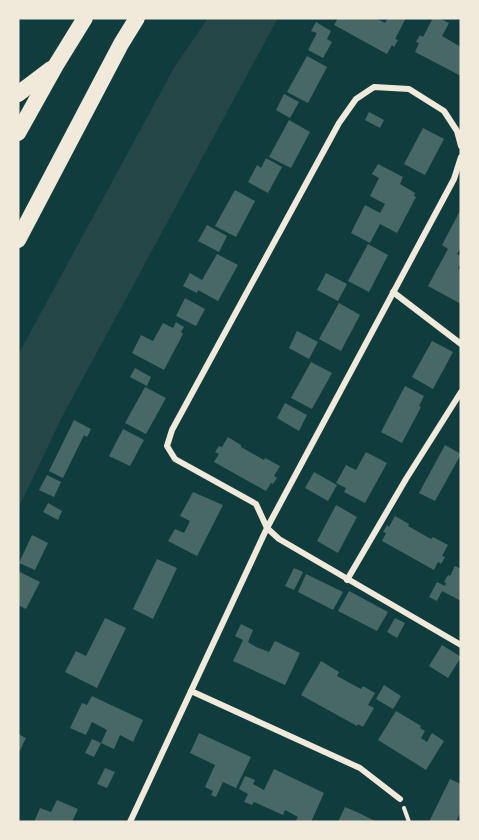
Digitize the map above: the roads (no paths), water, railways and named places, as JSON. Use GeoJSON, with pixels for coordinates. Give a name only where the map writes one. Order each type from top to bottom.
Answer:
{"type":"FeatureCollection","features":[{"type":"Feature","properties":{"kind":"highway"},"geometry":{"type":"LineString","coordinates":[[18,133],[85,18]]}},
{"type":"Feature","properties":{"kind":"highway"},"geometry":{"type":"LineString","coordinates":[[18,240],[115,54],[137,18]]}},
{"type":"Feature","properties":{"kind":"highway"},"geometry":{"type":"LineString","coordinates":[[18,94],[56,65]]}},
{"type":"Feature","properties":{"kind":"street"},"geometry":{"type":"LineString","coordinates":[[461,146],[457,131],[444,111],[409,89],[374,87],[356,99],[339,123],[172,430],[167,446],[175,459],[256,504],[267,528],[279,539],[461,645]]}},
{"type":"Feature","properties":{"kind":"street"},"geometry":{"type":"LineString","coordinates":[[130,822],[267,528],[454,179],[461,157]]}},
{"type":"Feature","properties":{"kind":"street"},"geometry":{"type":"LineString","coordinates":[[393,292],[461,344]]}},
{"type":"Feature","properties":{"kind":"street"},"geometry":{"type":"LineString","coordinates":[[347,580],[406,479],[461,392]]}},
{"type":"Feature","properties":{"kind":"street"},"geometry":{"type":"LineString","coordinates":[[191,691],[360,768],[400,799]]}}]}
